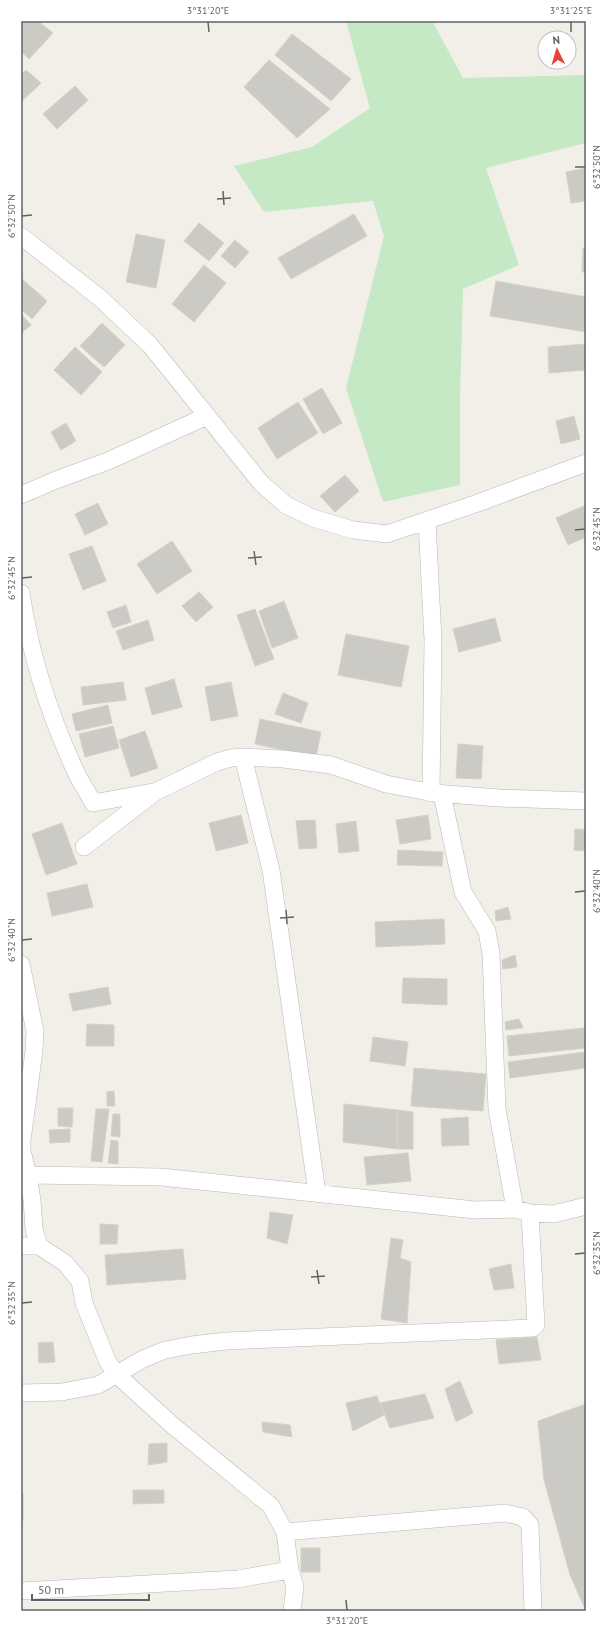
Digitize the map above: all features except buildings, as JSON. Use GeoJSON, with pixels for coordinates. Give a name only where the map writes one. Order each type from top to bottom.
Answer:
{"type":"FeatureCollection","features":[{"type":"Feature","properties":{"kind":"street"},"geometry":{"type":"LineString","coordinates":[[21,236],[100,298],[150,345],[261,483],[286,505],[313,518],[352,530],[387,534],[586,464]]}},
{"type":"Feature","properties":{"kind":"street"},"geometry":{"type":"LineString","coordinates":[[21,495],[56,480],[108,461],[207,416]]}},
{"type":"Feature","properties":{"kind":"street"},"geometry":{"type":"LineString","coordinates":[[21,1393],[62,1392],[98,1384],[142,1359],[165,1350],[192,1345],[226,1341],[533,1328],[536,1325],[522,1211],[497,1109],[491,954],[488,938],[484,925],[463,892],[436,793],[433,640],[427,521]]}},
{"type":"Feature","properties":{"kind":"street"},"geometry":{"type":"LineString","coordinates":[[21,594],[26,628],[51,712],[74,770],[93,803],[155,792]]}},
{"type":"Feature","properties":{"kind":"street"},"geometry":{"type":"LineString","coordinates":[[243,757],[271,870],[317,1193]]}},
{"type":"Feature","properties":{"kind":"street"},"geometry":{"type":"LineString","coordinates":[[84,847],[155,792],[217,762],[243,757],[283,759],[331,765],[386,784],[436,793],[499,798],[586,801]]}},
{"type":"Feature","properties":{"kind":"street"},"geometry":{"type":"LineString","coordinates":[[21,964],[35,1031],[22,1151],[32,1200],[34,1230],[40,1246]]}},
{"type":"Feature","properties":{"kind":"street"},"geometry":{"type":"LineString","coordinates":[[28,1175],[161,1177],[475,1210],[522,1211],[554,1214],[586,1206]]}},
{"type":"Feature","properties":{"kind":"street"},"geometry":{"type":"LineString","coordinates":[[21,1246],[40,1246],[65,1262],[80,1281],[84,1303],[107,1360],[115,1373],[171,1424],[271,1506],[285,1532],[290,1570],[295,1588],[292,1611]]}},
{"type":"Feature","properties":{"kind":"street"},"geometry":{"type":"LineString","coordinates":[[285,1532],[505,1513],[523,1517],[530,1525],[533,1611]]}},
{"type":"Feature","properties":{"kind":"street"},"geometry":{"type":"LineString","coordinates":[[21,1591],[238,1579],[290,1570]]}},
{"type":"Feature","properties":{"kind":"green space"},"geometry":{"type":"Polygon","coordinates":[[[346,21],[432,21],[463,78],[586,75],[586,143],[486,168],[519,265],[463,289],[460,398],[460,485],[383,502],[346,388],[384,236],[373,201],[264,212],[234,166],[312,147],[370,108],[346,21]]]}}]}
